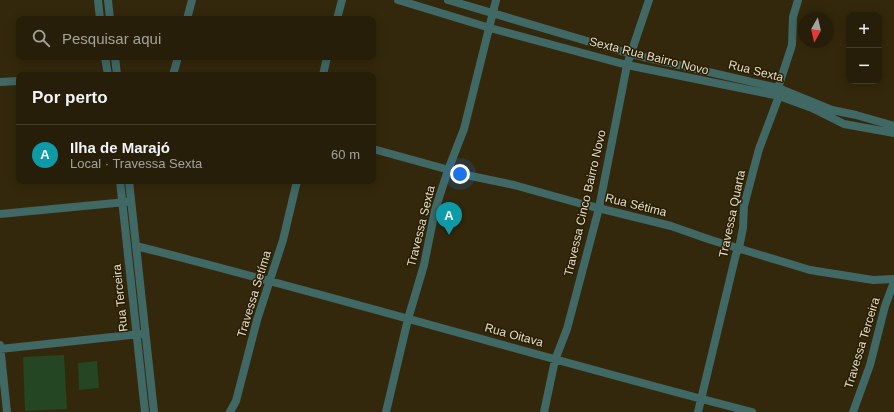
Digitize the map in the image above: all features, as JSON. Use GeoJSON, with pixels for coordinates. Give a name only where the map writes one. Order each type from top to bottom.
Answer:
{"type":"FeatureCollection","features":[{"type":"Feature","properties":{"kind":"street"},"geometry":{"type":"LineString","coordinates":[[98,0],[100,16]]}},
{"type":"Feature","properties":{"kind":"street"},"geometry":{"type":"LineString","coordinates":[[108,0],[110,16]]}},
{"type":"Feature","properties":{"kind":"street"},"geometry":{"type":"LineString","coordinates":[[188,16],[192,0]]}},
{"type":"Feature","properties":{"kind":"street"},"geometry":{"type":"LineString","coordinates":[[338,16],[342,0]]}},
{"type":"Feature","properties":{"kind":"street","name":"Sexta Rua Bairro Novo"},"geometry":{"type":"LineString","coordinates":[[398,0],[490,28],[627,65],[778,92],[844,124],[894,133]]}},
{"type":"Feature","properties":{"kind":"street","name":"Rua Sexta"},"geometry":{"type":"LineString","coordinates":[[448,0],[631,54],[778,92],[832,110],[894,126]]}},
{"type":"Feature","properties":{"kind":"street","name":"Travessa Sexta"},"geometry":{"type":"LineString","coordinates":[[386,412],[408,319],[424,265],[435,210],[448,170],[464,129],[496,0]]}},
{"type":"Feature","properties":{"kind":"street","name":"Travessa Cinco Bairro Novo"},"geometry":{"type":"LineString","coordinates":[[544,412],[555,360],[567,329],[599,208],[627,65],[649,0]]}},
{"type":"Feature","properties":{"kind":"street","name":"Travessa Quarta"},"geometry":{"type":"LineString","coordinates":[[698,412],[736,254],[739,248],[743,228],[744,206],[759,148],[792,45],[793,17],[798,0]]}},
{"type":"Feature","properties":{"kind":"street"},"geometry":{"type":"LineString","coordinates":[[106,60],[108,72]]}},
{"type":"Feature","properties":{"kind":"street"},"geometry":{"type":"LineString","coordinates":[[115,60],[117,72]]}},
{"type":"Feature","properties":{"kind":"street"},"geometry":{"type":"LineString","coordinates":[[174,72],[177,60]]}},
{"type":"Feature","properties":{"kind":"street"},"geometry":{"type":"LineString","coordinates":[[324,72],[327,60]]}},
{"type":"Feature","properties":{"kind":"street"},"geometry":{"type":"LineString","coordinates":[[0,82],[16,81]]}},
{"type":"Feature","properties":{"kind":"street","name":"Rua Sétima"},"geometry":{"type":"LineString","coordinates":[[376,150],[448,170],[514,185],[671,226],[810,270],[874,280],[894,281]]}},
{"type":"Feature","properties":{"kind":"street","name":"Rua Terceira"},"geometry":{"type":"LineString","coordinates":[[120,184],[135,334],[145,412]]}},
{"type":"Feature","properties":{"kind":"street","name":"Rua Terceira"},"geometry":{"type":"LineString","coordinates":[[129,184],[154,412]]}},
{"type":"Feature","properties":{"kind":"street","name":"Travessa Setíma"},"geometry":{"type":"LineString","coordinates":[[230,412],[236,401],[269,280],[283,240],[296,184]]}},
{"type":"Feature","properties":{"kind":"street"},"geometry":{"type":"LineString","coordinates":[[0,214],[131,202]]}},
{"type":"Feature","properties":{"kind":"street","name":"Rua Oitava"},"geometry":{"type":"LineString","coordinates":[[136,246],[269,280],[555,360],[752,412]]}},
{"type":"Feature","properties":{"kind":"street","name":"Travessa Terceira"},"geometry":{"type":"LineString","coordinates":[[853,412],[870,365],[885,306],[894,281]]}},
{"type":"Feature","properties":{"kind":"street"},"geometry":{"type":"LineString","coordinates":[[0,349],[145,334]]}},
{"type":"Feature","properties":{"kind":"street"},"geometry":{"type":"LineString","coordinates":[[0,345],[7,412]]}},
{"type":"Feature","properties":{"kind":"green space"},"geometry":{"type":"Polygon","coordinates":[[[64,355],[67,409],[25,411],[23,357],[64,355]]]}},
{"type":"Feature","properties":{"kind":"green space"},"geometry":{"type":"Polygon","coordinates":[[[97,361],[99,388],[79,390],[78,363],[97,361]]]}},
{"type":"Feature","properties":{"kind":"place","name":"Ilha de Marajó"},"geometry":{"type":"Point","coordinates":[449,235]}}]}
